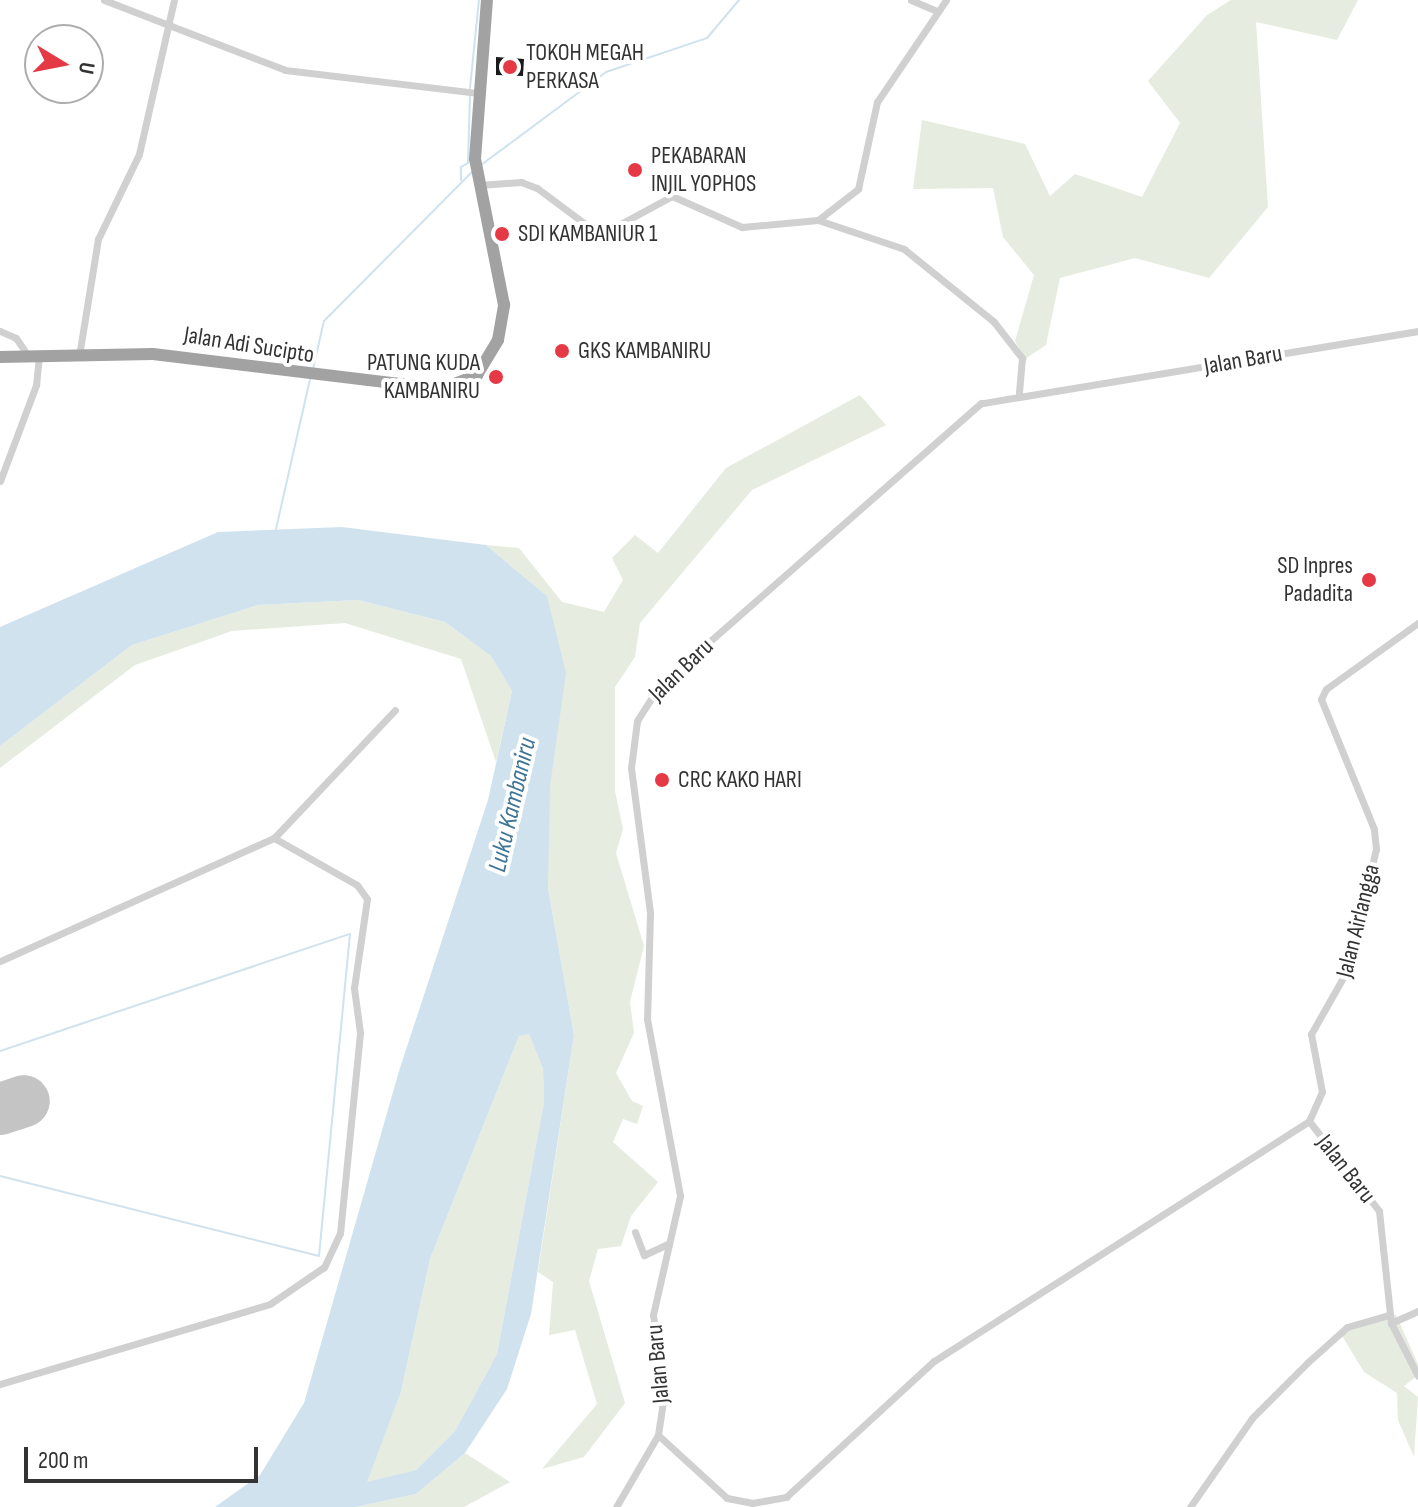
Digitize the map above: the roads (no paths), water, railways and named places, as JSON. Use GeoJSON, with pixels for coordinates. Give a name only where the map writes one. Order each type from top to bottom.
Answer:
{"type":"FeatureCollection","features":[{"type":"Feature","properties":{"kind":"highway"},"geometry":{"type":"LineString","coordinates":[[477,182],[472,93],[487,0]]}},
{"type":"Feature","properties":{"kind":"highway","name":"Jalan Adi Sucipto"},"geometry":{"type":"LineString","coordinates":[[0,357],[180,356],[306,376],[441,389],[466,382],[485,367],[504,305],[477,182]]}},
{"type":"Feature","properties":{"kind":"street"},"geometry":{"type":"LineString","coordinates":[[104,0],[167,28],[285,70],[472,93]]}},
{"type":"Feature","properties":{"kind":"street"},"geometry":{"type":"LineString","coordinates":[[79,356],[98,239],[139,154],[174,0]]}},
{"type":"Feature","properties":{"kind":"street"},"geometry":{"type":"LineString","coordinates":[[911,0],[937,11]]}},
{"type":"Feature","properties":{"kind":"street"},"geometry":{"type":"LineString","coordinates":[[818,220],[858,189],[877,102],[946,0]]}},
{"type":"Feature","properties":{"kind":"street"},"geometry":{"type":"LineString","coordinates":[[477,182],[512,182],[537,188],[600,235],[672,196],[693,200],[742,227],[818,220],[904,249],[994,322],[1022,358],[1019,393]]}},
{"type":"Feature","properties":{"kind":"street"},"geometry":{"type":"LineString","coordinates":[[0,331],[16,338],[34,357],[36,385],[0,481]]}},
{"type":"Feature","properties":{"kind":"street","name":"Jalan Baru"},"geometry":{"type":"LineString","coordinates":[[1418,331],[1019,393],[981,403],[945,430],[659,686],[637,721],[632,787],[650,913],[647,1019],[680,1196],[653,1315],[665,1388],[658,1435],[727,1498],[780,1500],[934,1361],[1309,1121],[1379,1211],[1390,1319],[1418,1376]]}},
{"type":"Feature","properties":{"kind":"street","name":"Jalan Airlangga"},"geometry":{"type":"LineString","coordinates":[[1309,1121],[1322,1092],[1311,1034],[1348,969],[1376,849],[1374,829],[1321,699],[1418,623]]}},
{"type":"Feature","properties":{"kind":"street"},"geometry":{"type":"LineString","coordinates":[[0,961],[274,838],[395,710]]}},
{"type":"Feature","properties":{"kind":"street"},"geometry":{"type":"LineString","coordinates":[[0,1384],[270,1304],[317,1274],[337,1244],[360,1033],[354,988],[367,899],[357,885],[274,838]]}},
{"type":"Feature","properties":{"kind":"street"},"geometry":{"type":"LineString","coordinates":[[635,1232],[644,1255],[668,1244]]}},
{"type":"Feature","properties":{"kind":"street"},"geometry":{"type":"LineString","coordinates":[[1190,1507],[1252,1418],[1347,1327],[1418,1311]]}},
{"type":"Feature","properties":{"kind":"street"},"geometry":{"type":"LineString","coordinates":[[616,1507],[658,1435]]}},
{"type":"Feature","properties":{"kind":"water","name":"Luku Kambaniru"},"geometry":{"type":"Polygon","coordinates":[[[342,527],[486,545],[547,596],[566,673],[550,786],[548,888],[574,1035],[531,1314],[507,1389],[465,1453],[416,1494],[355,1507],[215,1507],[260,1475],[304,1403],[399,1071],[488,800],[512,691],[491,656],[445,622],[358,600],[258,605],[132,645],[0,746],[0,627],[218,532],[342,527]],[[529,1034],[519,1036],[430,1259],[401,1392],[367,1482],[416,1470],[455,1431],[497,1354],[544,1102],[543,1069],[529,1034]]]}},
{"type":"Feature","properties":{"kind":"waterway"},"geometry":{"type":"LineString","coordinates":[[470,88],[479,0]]}},
{"type":"Feature","properties":{"kind":"waterway"},"geometry":{"type":"LineString","coordinates":[[481,165],[606,72],[707,38],[739,0]]}},
{"type":"Feature","properties":{"kind":"waterway"},"geometry":{"type":"LineString","coordinates":[[461,180],[461,167],[468,163],[470,95]]}},
{"type":"Feature","properties":{"kind":"waterway"},"geometry":{"type":"LineString","coordinates":[[313,369],[324,321],[473,171]]}},
{"type":"Feature","properties":{"kind":"waterway"},"geometry":{"type":"LineString","coordinates":[[276,529],[310,379]]}},
{"type":"Feature","properties":{"kind":"waterway"},"geometry":{"type":"LineString","coordinates":[[0,1051],[350,934],[319,1256],[0,1176]]}},
{"type":"Feature","properties":{"kind":"place","name":"TOKOH MEGAH PERKASA"},"geometry":{"type":"Point","coordinates":[510,67]}},
{"type":"Feature","properties":{"kind":"place","name":"PEKABARAN INJIL YOPHOS"},"geometry":{"type":"Point","coordinates":[635,170]}},
{"type":"Feature","properties":{"kind":"place","name":"SDI KAMBANIUR 1"},"geometry":{"type":"Point","coordinates":[502,234]}},
{"type":"Feature","properties":{"kind":"place","name":"GKS KAMBANIRU"},"geometry":{"type":"Point","coordinates":[562,351]}},
{"type":"Feature","properties":{"kind":"place","name":"PATUNG KUDA KAMBANIRU"},"geometry":{"type":"Point","coordinates":[496,377]}},
{"type":"Feature","properties":{"kind":"place","name":"SD Inpres Padadita"},"geometry":{"type":"Point","coordinates":[1369,580]}},
{"type":"Feature","properties":{"kind":"place","name":"CRC KAKO HARI"},"geometry":{"type":"Point","coordinates":[662,780]}}]}
